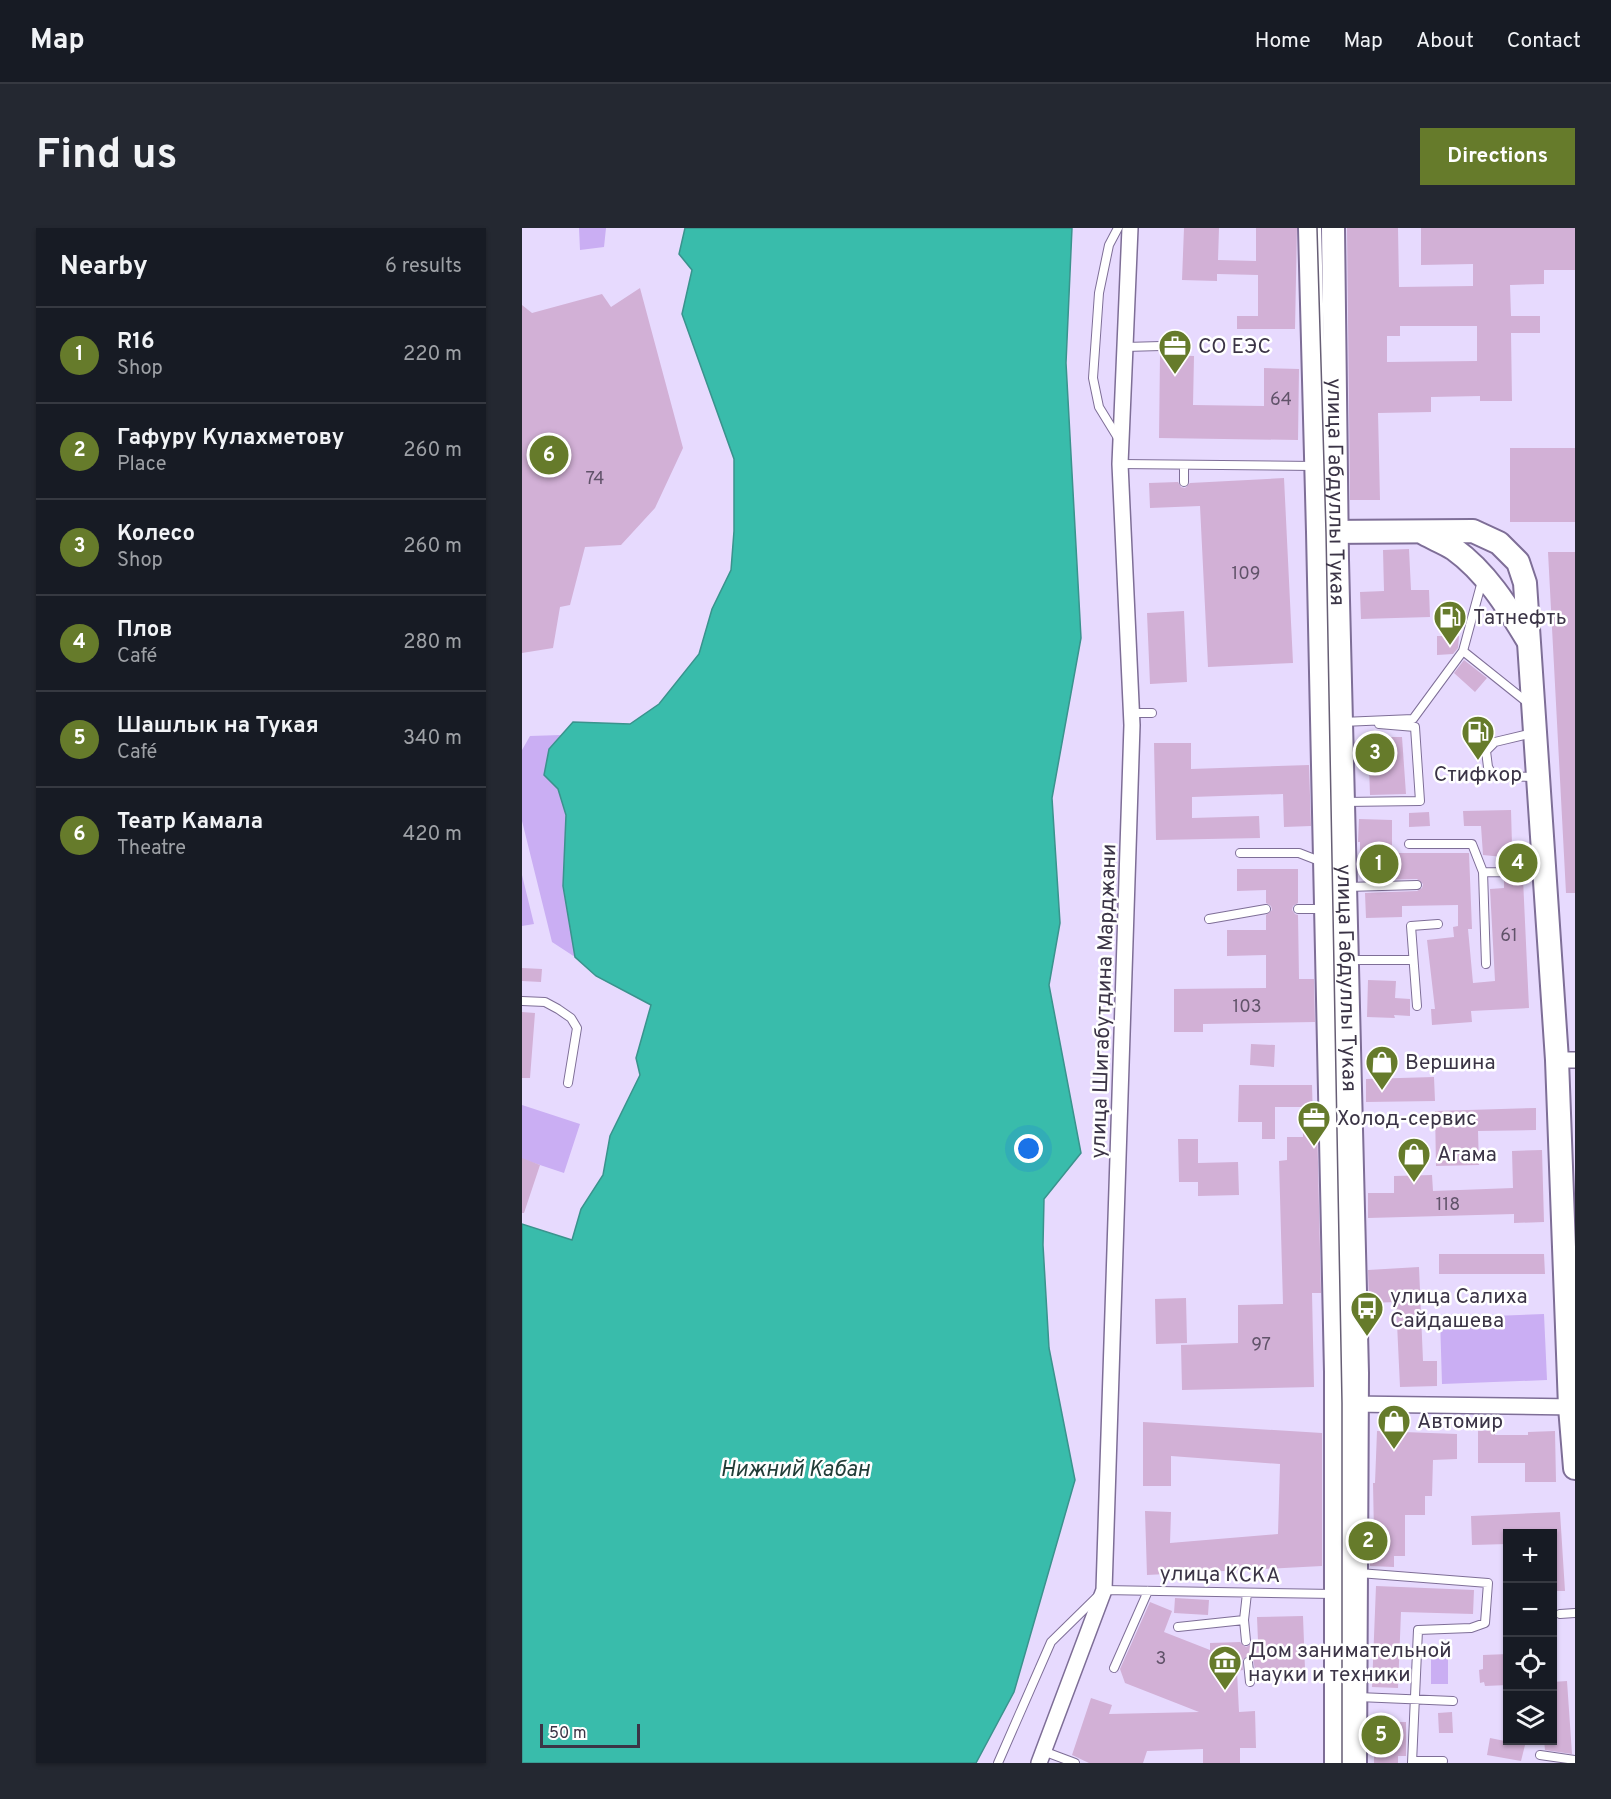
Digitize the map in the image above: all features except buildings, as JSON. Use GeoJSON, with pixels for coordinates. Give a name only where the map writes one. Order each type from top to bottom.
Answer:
{"type":"FeatureCollection","features":[{"type":"Feature","properties":{"kind":"main road","name":"улица Габдуллы Тукая"},"geometry":{"type":"LineString","coordinates":[[1310,228],[1316,466],[1328,531],[1346,721],[1342,802],[1347,960],[1346,1404],[1336,1594],[1336,1763]]}},
{"type":"Feature","properties":{"kind":"main road","name":"улица Габдуллы Тукая"},"geometry":{"type":"LineString","coordinates":[[1333,228],[1324,860],[1346,1404],[1356,1572],[1355,1763]]}},
{"type":"Feature","properties":{"kind":"main road"},"geometry":{"type":"LineString","coordinates":[[1328,531],[1473,531],[1499,543],[1518,562],[1525,583],[1544,873],[1566,1060],[1575,1468]]}},
{"type":"Feature","properties":{"kind":"main road"},"geometry":{"type":"LineString","coordinates":[[1422,532],[1454,550],[1483,575],[1528,640]]}},
{"type":"Feature","properties":{"kind":"street","name":"улица Шигабутдина Марджани"},"geometry":{"type":"LineString","coordinates":[[1041,1757],[1104,1590],[1123,1045],[1131,713],[1120,464],[1130,228]]}},
{"type":"Feature","properties":{"kind":"street"},"geometry":{"type":"LineString","coordinates":[[1346,1404],[1572,1407]]}},
{"type":"Feature","properties":{"kind":"lane"},"geometry":{"type":"LineString","coordinates":[[1118,228],[1109,245],[1099,293],[1093,378],[1099,407],[1121,441]]}},
{"type":"Feature","properties":{"kind":"lane"},"geometry":{"type":"LineString","coordinates":[[1125,347],[1161,346]]}},
{"type":"Feature","properties":{"kind":"lane"},"geometry":{"type":"LineString","coordinates":[[1120,464],[1316,466]]}},
{"type":"Feature","properties":{"kind":"lane"},"geometry":{"type":"LineString","coordinates":[[1184,465],[1184,482]]}},
{"type":"Feature","properties":{"kind":"lane"},"geometry":{"type":"LineString","coordinates":[[1346,721],[1413,719],[1463,651],[1483,575]]}},
{"type":"Feature","properties":{"kind":"lane"},"geometry":{"type":"LineString","coordinates":[[1463,651],[1533,707]]}},
{"type":"Feature","properties":{"kind":"lane"},"geometry":{"type":"LineString","coordinates":[[1131,713],[1152,713]]}},
{"type":"Feature","properties":{"kind":"lane"},"geometry":{"type":"LineString","coordinates":[[1342,802],[1420,801],[1415,727],[1346,721]]}},
{"type":"Feature","properties":{"kind":"lane"},"geometry":{"type":"LineString","coordinates":[[1535,732],[1495,742],[1486,751],[1488,767],[1493,776],[1538,777]]}},
{"type":"Feature","properties":{"kind":"lane"},"geometry":{"type":"LineString","coordinates":[[1409,844],[1472,844],[1483,872],[1486,964]]}},
{"type":"Feature","properties":{"kind":"lane"},"geometry":{"type":"LineString","coordinates":[[1240,853],[1299,853],[1317,860],[1324,860]]}},
{"type":"Feature","properties":{"kind":"lane"},"geometry":{"type":"LineString","coordinates":[[1483,872],[1544,873]]}},
{"type":"Feature","properties":{"kind":"lane"},"geometry":{"type":"LineString","coordinates":[[1345,887],[1417,885]]}},
{"type":"Feature","properties":{"kind":"lane"},"geometry":{"type":"LineString","coordinates":[[1209,919],[1266,909]]}},
{"type":"Feature","properties":{"kind":"lane"},"geometry":{"type":"LineString","coordinates":[[1298,909],[1326,909]]}},
{"type":"Feature","properties":{"kind":"lane"},"geometry":{"type":"LineString","coordinates":[[1417,1006],[1411,926],[1438,924]]}},
{"type":"Feature","properties":{"kind":"lane"},"geometry":{"type":"LineString","coordinates":[[1347,960],[1413,960]]}},
{"type":"Feature","properties":{"kind":"lane"},"geometry":{"type":"LineString","coordinates":[[522,1001],[545,1002],[571,1018],[577,1028],[568,1083]]}},
{"type":"Feature","properties":{"kind":"lane"},"geometry":{"type":"LineString","coordinates":[[1356,1572],[1488,1583],[1485,1623],[1471,1628],[1418,1630],[1412,1762],[1443,1761]]}},
{"type":"Feature","properties":{"kind":"lane"},"geometry":{"type":"LineString","coordinates":[[998,1763],[1051,1642],[1104,1590]]}},
{"type":"Feature","properties":{"kind":"lane","name":"улица КСКА"},"geometry":{"type":"LineString","coordinates":[[1104,1590],[1336,1594]]}},
{"type":"Feature","properties":{"kind":"lane"},"geometry":{"type":"LineString","coordinates":[[1114,1668],[1148,1591]]}},
{"type":"Feature","properties":{"kind":"lane"},"geometry":{"type":"LineString","coordinates":[[1246,1641],[1244,1620],[1247,1593]]}},
{"type":"Feature","properties":{"kind":"lane"},"geometry":{"type":"LineString","coordinates":[[1560,1614],[1575,1613]]}},
{"type":"Feature","properties":{"kind":"lane"},"geometry":{"type":"LineString","coordinates":[[1178,1627],[1244,1620]]}},
{"type":"Feature","properties":{"kind":"lane"},"geometry":{"type":"LineString","coordinates":[[1248,1662],[1250,1682]]}},
{"type":"Feature","properties":{"kind":"lane"},"geometry":{"type":"LineString","coordinates":[[1355,1697],[1453,1701]]}},
{"type":"Feature","properties":{"kind":"lane"},"geometry":{"type":"LineString","coordinates":[[1540,1755],[1575,1760]]}},
{"type":"Feature","properties":{"kind":"lane"},"geometry":{"type":"LineString","coordinates":[[1041,1757],[1075,1763]]}},
{"type":"Feature","properties":{"kind":"shaded area"},"geometry":{"type":"Polygon","coordinates":[[[579,228],[606,228],[604,247],[580,250],[579,228]]]}},
{"type":"Feature","properties":{"kind":"shaded area"},"geometry":{"type":"Polygon","coordinates":[[[561,735],[549,749],[566,815],[563,886],[575,957],[552,942],[522,821],[522,750],[530,736],[561,735]]]}},
{"type":"Feature","properties":{"kind":"shaded area"},"geometry":{"type":"Polygon","coordinates":[[[522,875],[534,924],[522,926],[522,875]]]}},
{"type":"Feature","properties":{"kind":"shaded area"},"geometry":{"type":"Polygon","coordinates":[[[522,1105],[580,1124],[564,1173],[522,1159],[522,1105]]]}},
{"type":"Feature","properties":{"kind":"shaded area"},"geometry":{"type":"Polygon","coordinates":[[[1544,1314],[1547,1380],[1442,1384],[1440,1318],[1544,1314]]]}},
{"type":"Feature","properties":{"kind":"shaded area"},"geometry":{"type":"Polygon","coordinates":[[[1431,1649],[1448,1649],[1448,1684],[1431,1684],[1431,1649]]]}},
{"type":"Feature","properties":{"kind":"water","name":"Нижний Кабан"},"geometry":{"type":"Polygon","coordinates":[[[685,228],[1072,228],[1066,363],[1081,638],[1052,798],[1060,923],[1049,985],[1081,1153],[1044,1199],[1043,1245],[1049,1348],[1075,1480],[1014,1692],[976,1763],[522,1763],[522,1224],[572,1240],[581,1209],[603,1175],[610,1136],[640,1075],[636,1058],[651,1005],[596,976],[575,957],[563,886],[566,815],[558,789],[544,775],[549,749],[573,722],[630,724],[659,704],[699,654],[712,609],[731,570],[734,531],[734,459],[682,314],[692,270],[679,254],[685,228]]]}},
{"type":"Feature","properties":{"kind":"tram line"},"geometry":{"type":"LineString","coordinates":[[1317,228],[1326,532],[1342,1403],[1342,1763]]}},
{"type":"Feature","properties":{"kind":"place","name":"СО ЕЭС"},"geometry":{"type":"Point","coordinates":[1175,375]}},
{"type":"Feature","properties":{"kind":"place","name":"Театр Камала"},"geometry":{"type":"Point","coordinates":[549,455]}},
{"type":"Feature","properties":{"kind":"place","name":"Татнефть"},"geometry":{"type":"Point","coordinates":[1450,646]}},
{"type":"Feature","properties":{"kind":"place","name":"Колесо"},"geometry":{"type":"Point","coordinates":[1375,753]}},
{"type":"Feature","properties":{"kind":"place","name":"Стифкор"},"geometry":{"type":"Point","coordinates":[1478,761]}},
{"type":"Feature","properties":{"kind":"place","name":"Плов"},"geometry":{"type":"Point","coordinates":[1518,863]}},
{"type":"Feature","properties":{"kind":"place","name":"R16"},"geometry":{"type":"Point","coordinates":[1379,864]}},
{"type":"Feature","properties":{"kind":"place","name":"Вершина"},"geometry":{"type":"Point","coordinates":[1382,1091]}},
{"type":"Feature","properties":{"kind":"place","name":"Холод-сервис"},"geometry":{"type":"Point","coordinates":[1314,1147]}},
{"type":"Feature","properties":{"kind":"place","name":"Агама"},"geometry":{"type":"Point","coordinates":[1414,1183]}},
{"type":"Feature","properties":{"kind":"place","name":"улица Салиха Сайдашева"},"geometry":{"type":"Point","coordinates":[1367,1337]}},
{"type":"Feature","properties":{"kind":"place","name":"Автомир"},"geometry":{"type":"Point","coordinates":[1394,1450]}},
{"type":"Feature","properties":{"kind":"place","name":"Гафуру Кулахметову"},"geometry":{"type":"Point","coordinates":[1368,1541]}},
{"type":"Feature","properties":{"kind":"place","name":"Дом занимательной науки и техники"},"geometry":{"type":"Point","coordinates":[1225,1691]}},
{"type":"Feature","properties":{"kind":"place","name":"Шашлык на Тукая"},"geometry":{"type":"Point","coordinates":[1381,1735]}}]}
